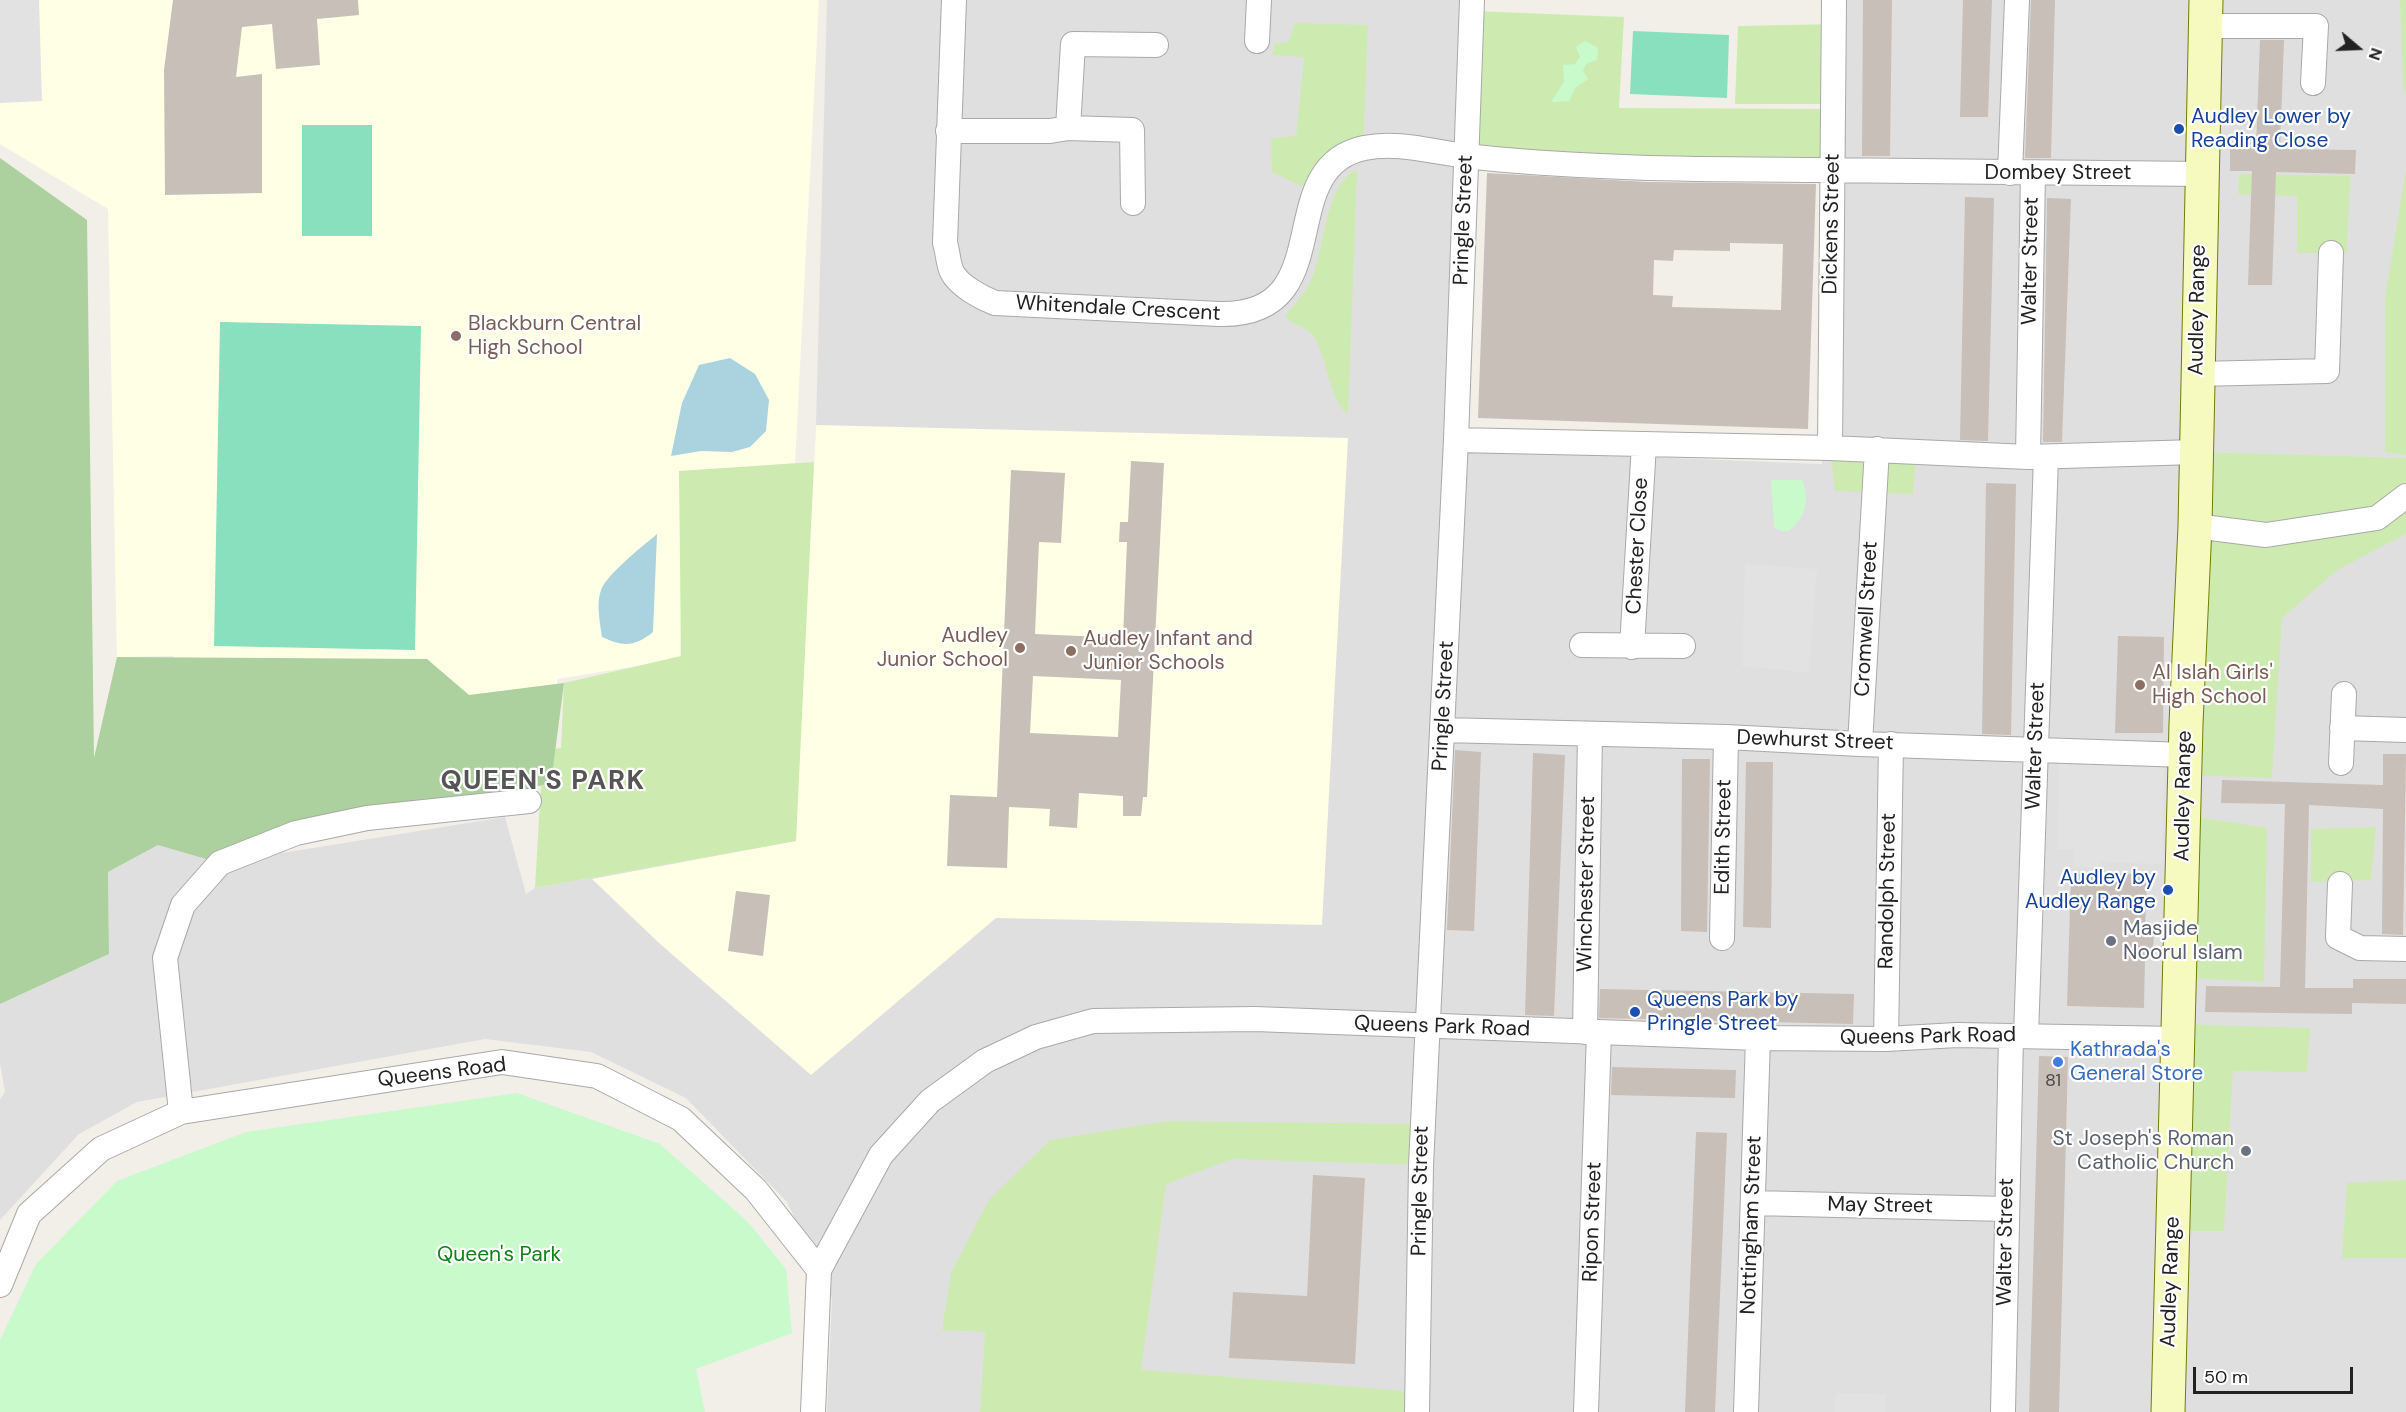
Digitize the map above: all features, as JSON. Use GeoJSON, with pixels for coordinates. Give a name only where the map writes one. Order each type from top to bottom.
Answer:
{"type":"FeatureCollection","features":[{"type":"Feature","properties":{"kind":"street","name":"Whitendale Crescent"},"geometry":{"type":"LineString","coordinates":[[954,0],[945,243],[952,273],[972,290],[995,303],[1043,307],[1239,314],[1259,310],[1271,302],[1292,280],[1312,202],[1325,170],[1339,158],[1363,148],[1394,145],[1467,156]]}},
{"type":"Feature","properties":{"kind":"street"},"geometry":{"type":"LineString","coordinates":[[1257,41],[1259,0]]}},
{"type":"Feature","properties":{"kind":"street","name":"Pringle Street"},"geometry":{"type":"LineString","coordinates":[[1417,1412],[1421,1164],[1456,440],[1472,0]]}},
{"type":"Feature","properties":{"kind":"street","name":"Dickens Street"},"geometry":{"type":"LineString","coordinates":[[1819,447],[1830,422],[1834,0]]}},
{"type":"Feature","properties":{"kind":"street","name":"Walter Street"},"geometry":{"type":"LineString","coordinates":[[2003,1412],[2006,1209],[2032,876],[2035,749],[2037,457],[2021,173],[2018,0]]}},
{"type":"Feature","properties":{"kind":"street"},"geometry":{"type":"LineString","coordinates":[[2206,13],[2316,26],[2313,83]]}},
{"type":"Feature","properties":{"kind":"street","name":"Audley Range"},"geometry":{"type":"LineString","coordinates":[[2168,1412],[2186,755],[2195,526],[2206,13]]}},
{"type":"Feature","properties":{"kind":"street"},"geometry":{"type":"LineString","coordinates":[[1068,128],[1073,44],[1156,45]]}},
{"type":"Feature","properties":{"kind":"street"},"geometry":{"type":"LineString","coordinates":[[948,131],[1050,131],[1068,128],[1132,130],[1133,203]]}},
{"type":"Feature","properties":{"kind":"street","name":"Dombey Street"},"geometry":{"type":"LineString","coordinates":[[1467,156],[1624,167],[2201,174]]}},
{"type":"Feature","properties":{"kind":"street"},"geometry":{"type":"LineString","coordinates":[[2197,374],[2327,371],[2331,253]]}},
{"type":"Feature","properties":{"kind":"street"},"geometry":{"type":"LineString","coordinates":[[1456,440],[1819,447],[2037,457],[2196,452]]}},
{"type":"Feature","properties":{"kind":"street","name":"Chester Close"},"geometry":{"type":"LineString","coordinates":[[1632,647],[1644,444]]}},
{"type":"Feature","properties":{"kind":"street","name":"Cromwell Street"},"geometry":{"type":"LineString","coordinates":[[1860,744],[1874,494],[1887,449]]}},
{"type":"Feature","properties":{"kind":"street"},"geometry":{"type":"LineString","coordinates":[[2195,526],[2266,535],[2377,518],[2406,496]]}},
{"type":"Feature","properties":{"kind":"street"},"geometry":{"type":"LineString","coordinates":[[1582,645],[1683,646]]}},
{"type":"Feature","properties":{"kind":"street"},"geometry":{"type":"LineString","coordinates":[[2341,763],[2344,694]]}},
{"type":"Feature","properties":{"kind":"street"},"geometry":{"type":"LineString","coordinates":[[2342,728],[2406,730]]}},
{"type":"Feature","properties":{"kind":"street","name":"Dewhurst Street"},"geometry":{"type":"LineString","coordinates":[[1443,730],[1726,737],[2186,755]]}},
{"type":"Feature","properties":{"kind":"street","name":"Winchester Street"},"geometry":{"type":"LineString","coordinates":[[1590,735],[1592,1033]]}},
{"type":"Feature","properties":{"kind":"street","name":"Edith Street"},"geometry":{"type":"LineString","coordinates":[[1722,938],[1726,737]]}},
{"type":"Feature","properties":{"kind":"street","name":"Randolph Street"},"geometry":{"type":"LineString","coordinates":[[1886,1039],[1891,744]]}},
{"type":"Feature","properties":{"kind":"street"},"geometry":{"type":"LineString","coordinates":[[181,1112],[165,958],[183,905],[220,863],[296,833],[367,818],[529,801]]}},
{"type":"Feature","properties":{"kind":"street"},"geometry":{"type":"LineString","coordinates":[[2340,884],[2338,937],[2360,948],[2406,949]]}},
{"type":"Feature","properties":{"kind":"street","name":"Queens Park Road"},"geometry":{"type":"LineString","coordinates":[[819,1269],[881,1155],[930,1101],[986,1061],[1036,1037],[1093,1021],[1233,1019],[1758,1038],[1886,1039],[1957,1035],[2178,1039]]}},
{"type":"Feature","properties":{"kind":"street","name":"Ripon Street"},"geometry":{"type":"LineString","coordinates":[[1586,1412],[1592,1033]]}},
{"type":"Feature","properties":{"kind":"street","name":"Nottingham Street"},"geometry":{"type":"LineString","coordinates":[[1746,1412],[1758,1038]]}},
{"type":"Feature","properties":{"kind":"street","name":"Queens Road"},"geometry":{"type":"LineString","coordinates":[[0,1285],[29,1214],[101,1149],[181,1112],[501,1062],[597,1076],[681,1119],[756,1190],[819,1269]]}},
{"type":"Feature","properties":{"kind":"street","name":"May Street"},"geometry":{"type":"LineString","coordinates":[[1753,1203],[2006,1209]]}},
{"type":"Feature","properties":{"kind":"street"},"geometry":{"type":"LineString","coordinates":[[813,1412],[819,1269]]}},
{"type":"Feature","properties":{"kind":"shaded area","name":"Blackburn Central High School"},"geometry":{"type":"Polygon","coordinates":[[[0,0],[819,0],[795,463],[684,472],[680,659],[557,679],[555,761],[163,745],[174,656],[117,657],[108,209],[0,144],[0,0]]]}},
{"type":"Feature","properties":{"kind":"shaded area"},"geometry":{"type":"Polygon","coordinates":[[[0,0],[39,0],[42,101],[0,103],[0,0]]]}},
{"type":"Feature","properties":{"kind":"shaded area"},"geometry":{"type":"Polygon","coordinates":[[[827,0],[1474,0],[1449,449],[1822,464],[1838,0],[2406,0],[2406,1412],[827,1412],[832,1298],[787,1202],[686,1098],[591,1052],[485,1039],[137,1102],[79,1134],[0,1220],[0,1099],[5,1092],[0,1063],[0,1004],[109,954],[108,872],[167,840],[220,863],[505,817],[526,894],[535,888],[795,841],[816,425],[827,0]]]}},
{"type":"Feature","properties":{"kind":"shaded area","name":"Audley Infant and Junior Schools"},"geometry":{"type":"Polygon","coordinates":[[[816,425],[1348,438],[1322,925],[996,918],[811,1075],[659,943],[592,879],[795,841],[816,425]]]}},
{"type":"Feature","properties":{"kind":"shaded area"},"geometry":{"type":"Polygon","coordinates":[[[1745,564],[1817,569],[1809,673],[1742,666],[1745,564]]]}},
{"type":"Feature","properties":{"kind":"shaded area"},"geometry":{"type":"Polygon","coordinates":[[[2059,764],[2164,767],[2162,864],[2101,862],[2101,868],[2073,867],[2074,850],[2057,849],[2059,764]]]}},
{"type":"Feature","properties":{"kind":"shaded area"},"geometry":{"type":"Polygon","coordinates":[[[1836,1393],[1886,1394],[1886,1412],[1835,1412],[1836,1393]]]}},
{"type":"Feature","properties":{"kind":"green space"},"geometry":{"type":"Polygon","coordinates":[[[2400,0],[2406,0],[2406,96],[2403,84],[2400,0]]]}},
{"type":"Feature","properties":{"kind":"green space"},"geometry":{"type":"Polygon","coordinates":[[[1474,11],[1624,17],[1619,108],[1831,109],[1831,164],[1467,156],[1474,11]]]}},
{"type":"Feature","properties":{"kind":"green space"},"geometry":{"type":"Polygon","coordinates":[[[1295,23],[1368,25],[1363,148],[1316,193],[1272,172],[1271,138],[1296,136],[1304,57],[1272,55],[1275,44],[1289,41],[1295,23]]]}},
{"type":"Feature","properties":{"kind":"green space"},"geometry":{"type":"Polygon","coordinates":[[[1836,24],[1835,104],[1735,104],[1738,26],[1836,24]]]}},
{"type":"Feature","properties":{"kind":"green space"},"geometry":{"type":"Polygon","coordinates":[[[1633,31],[1729,35],[1727,98],[1630,94],[1633,31]]]}},
{"type":"Feature","properties":{"kind":"green space"},"geometry":{"type":"Polygon","coordinates":[[[1585,41],[1598,48],[1597,60],[1586,64],[1583,70],[1588,79],[1575,88],[1569,101],[1551,102],[1564,82],[1563,65],[1575,64],[1580,57],[1576,47],[1585,41]]]}},
{"type":"Feature","properties":{"kind":"green space"},"geometry":{"type":"Polygon","coordinates":[[[302,125],[372,125],[372,236],[302,236],[302,125]]]}},
{"type":"Feature","properties":{"kind":"green space"},"geometry":{"type":"Polygon","coordinates":[[[0,158],[87,220],[94,758],[117,657],[427,659],[469,695],[564,683],[551,783],[220,863],[158,845],[108,872],[109,954],[0,1004],[0,158]]]}},
{"type":"Feature","properties":{"kind":"green space"},"geometry":{"type":"Polygon","coordinates":[[[2406,169],[2406,455],[2385,452],[2385,298],[2406,169]]]}},
{"type":"Feature","properties":{"kind":"green space"},"geometry":{"type":"Polygon","coordinates":[[[1353,171],[1357,172],[1348,414],[1336,399],[1314,337],[1285,315],[1302,296],[1312,279],[1331,203],[1344,180],[1353,171]]]}},
{"type":"Feature","properties":{"kind":"green space"},"geometry":{"type":"Polygon","coordinates":[[[2239,174],[2350,176],[2347,253],[2297,253],[2297,196],[2238,194],[2239,174]]]}},
{"type":"Feature","properties":{"kind":"green space"},"geometry":{"type":"Polygon","coordinates":[[[220,322],[421,326],[415,650],[214,646],[220,322]]]}},
{"type":"Feature","properties":{"kind":"green space"},"geometry":{"type":"Polygon","coordinates":[[[1830,448],[1916,451],[1913,494],[1835,491],[1830,448]]]}},
{"type":"Feature","properties":{"kind":"green space"},"geometry":{"type":"Polygon","coordinates":[[[2196,452],[2406,458],[2406,534],[2337,570],[2282,618],[2272,778],[2185,775],[2196,452]]]}},
{"type":"Feature","properties":{"kind":"green space"},"geometry":{"type":"Polygon","coordinates":[[[814,462],[796,841],[535,888],[543,750],[561,748],[564,683],[681,656],[679,471],[814,462]]]}},
{"type":"Feature","properties":{"kind":"green space"},"geometry":{"type":"Polygon","coordinates":[[[1771,480],[1802,480],[1806,495],[1805,508],[1799,521],[1788,531],[1781,531],[1774,527],[1771,480]]]}},
{"type":"Feature","properties":{"kind":"green space"},"geometry":{"type":"Polygon","coordinates":[[[2184,815],[2267,828],[2264,982],[2180,975],[2184,815]]]}},
{"type":"Feature","properties":{"kind":"green space"},"geometry":{"type":"Polygon","coordinates":[[[2376,827],[2371,880],[2311,882],[2311,829],[2376,827]]]}},
{"type":"Feature","properties":{"kind":"green space"},"geometry":{"type":"Polygon","coordinates":[[[2178,1024],[2310,1028],[2307,1072],[2233,1071],[2224,1231],[2173,1231],[2178,1024]]]}},
{"type":"Feature","properties":{"kind":"green space","name":"Queen's Park"},"geometry":{"type":"Polygon","coordinates":[[[517,1093],[660,1144],[748,1222],[786,1269],[792,1333],[696,1369],[705,1412],[0,1412],[0,1340],[36,1264],[117,1181],[246,1132],[517,1093]]]}},
{"type":"Feature","properties":{"kind":"green space"},"geometry":{"type":"Polygon","coordinates":[[[1167,1121],[1423,1124],[1421,1165],[1232,1159],[1166,1184],[1141,1370],[1418,1392],[1416,1412],[980,1412],[985,1332],[942,1330],[951,1273],[989,1200],[1050,1140],[1167,1121]]]}},
{"type":"Feature","properties":{"kind":"green space"},"geometry":{"type":"Polygon","coordinates":[[[2406,1180],[2406,1258],[2342,1258],[2347,1183],[2406,1180]]]}},
{"type":"Feature","properties":{"kind":"water"},"geometry":{"type":"Polygon","coordinates":[[[730,358],[755,374],[769,400],[766,431],[750,447],[732,452],[701,451],[671,456],[682,403],[699,365],[730,358]]]}},
{"type":"Feature","properties":{"kind":"water"},"geometry":{"type":"Polygon","coordinates":[[[657,534],[653,632],[640,641],[629,644],[617,643],[602,637],[599,619],[601,590],[618,568],[657,534]]]}},
{"type":"Feature","properties":{"kind":"building"},"geometry":{"type":"Polygon","coordinates":[[[173,0],[358,0],[359,15],[317,19],[320,65],[276,69],[272,24],[242,27],[236,77],[262,74],[262,193],[165,195],[164,70],[173,0]]]}},
{"type":"Feature","properties":{"kind":"building"},"geometry":{"type":"Polygon","coordinates":[[[1863,0],[1892,0],[1890,156],[1862,156],[1863,0]]]}},
{"type":"Feature","properties":{"kind":"building"},"geometry":{"type":"Polygon","coordinates":[[[1963,0],[1992,0],[1988,117],[1960,117],[1963,0]]]}},
{"type":"Feature","properties":{"kind":"building"},"geometry":{"type":"Polygon","coordinates":[[[2031,0],[2055,0],[2051,158],[2025,158],[2031,0]]]}},
{"type":"Feature","properties":{"kind":"building"},"geometry":{"type":"Polygon","coordinates":[[[2260,40],[2284,40],[2280,149],[2356,150],[2355,174],[2276,172],[2272,285],[2248,285],[2252,171],[2230,171],[2230,148],[2256,148],[2260,40]]]}},
{"type":"Feature","properties":{"kind":"building"},"geometry":{"type":"Polygon","coordinates":[[[1487,173],[1648,182],[1816,184],[1808,429],[1478,418],[1487,173]],[[1730,243],[1730,251],[1674,250],[1673,261],[1654,260],[1653,295],[1673,296],[1672,307],[1781,310],[1783,244],[1730,243]]]}},
{"type":"Feature","properties":{"kind":"building"},"geometry":{"type":"Polygon","coordinates":[[[1965,197],[1994,198],[1988,441],[1960,440],[1965,197]]]}},
{"type":"Feature","properties":{"kind":"building"},"geometry":{"type":"Polygon","coordinates":[[[2047,198],[2071,199],[2062,442],[2043,442],[2047,198]]]}},
{"type":"Feature","properties":{"kind":"building"},"geometry":{"type":"Polygon","coordinates":[[[1131,461],[1164,463],[1147,797],[1143,797],[1141,816],[1123,816],[1123,796],[1079,793],[1077,828],[1049,826],[1050,809],[1009,807],[1007,868],[947,866],[950,795],[997,797],[1011,470],[1065,473],[1061,543],[1039,542],[1035,634],[1123,638],[1127,542],[1119,542],[1120,522],[1128,522],[1131,461]],[[1033,676],[1030,733],[1118,737],[1121,680],[1033,676]]]}},
{"type":"Feature","properties":{"kind":"building"},"geometry":{"type":"Polygon","coordinates":[[[1986,483],[2016,484],[2011,735],[1982,734],[1986,483]]]}},
{"type":"Feature","properties":{"kind":"building","name":"Al Islah Girls' High School"},"geometry":{"type":"Polygon","coordinates":[[[2118,636],[2164,637],[2163,733],[2115,733],[2118,636]]]}},
{"type":"Feature","properties":{"kind":"building"},"geometry":{"type":"Polygon","coordinates":[[[1455,750],[1481,752],[1474,931],[1447,930],[1455,750]]]}},
{"type":"Feature","properties":{"kind":"building"},"geometry":{"type":"Polygon","coordinates":[[[1533,753],[1565,755],[1554,1016],[1525,1015],[1533,753]]]}},
{"type":"Feature","properties":{"kind":"building"},"geometry":{"type":"Polygon","coordinates":[[[2383,754],[2406,754],[2403,935],[2382,934],[2383,809],[2309,805],[2305,988],[2353,988],[2353,979],[2406,979],[2406,1004],[2352,1003],[2352,1014],[2205,1012],[2206,986],[2280,987],[2285,804],[2221,803],[2222,780],[2383,785],[2383,754]]]}},
{"type":"Feature","properties":{"kind":"building"},"geometry":{"type":"Polygon","coordinates":[[[1682,759],[1710,759],[1707,932],[1681,931],[1682,759]]]}},
{"type":"Feature","properties":{"kind":"building"},"geometry":{"type":"Polygon","coordinates":[[[1746,762],[1773,762],[1771,928],[1743,927],[1746,762]]]}},
{"type":"Feature","properties":{"kind":"building","name":"Masjide Noorul Islam"},"geometry":{"type":"Polygon","coordinates":[[[2071,873],[2147,874],[2145,928],[2154,928],[2153,955],[2145,955],[2144,1008],[2067,1006],[2071,873]]]}},
{"type":"Feature","properties":{"kind":"building"},"geometry":{"type":"Polygon","coordinates":[[[736,891],[770,895],[763,956],[728,951],[736,891]]]}},
{"type":"Feature","properties":{"kind":"building"},"geometry":{"type":"Polygon","coordinates":[[[1600,989],[1854,994],[1853,1024],[1599,1018],[1600,989]]]}},
{"type":"Feature","properties":{"kind":"building"},"geometry":{"type":"Polygon","coordinates":[[[2039,1056],[2068,1057],[2059,1412],[2029,1412],[2039,1056]]]}},
{"type":"Feature","properties":{"kind":"building"},"geometry":{"type":"Polygon","coordinates":[[[1612,1067],[1736,1070],[1735,1098],[1611,1095],[1612,1067]]]}},
{"type":"Feature","properties":{"kind":"building"},"geometry":{"type":"Polygon","coordinates":[[[1696,1132],[1727,1133],[1715,1412],[1685,1412],[1696,1132]]]}},
{"type":"Feature","properties":{"kind":"building"},"geometry":{"type":"Polygon","coordinates":[[[1313,1175],[1365,1178],[1355,1364],[1229,1358],[1233,1292],[1307,1296],[1313,1175]]]}},
{"type":"Feature","properties":{"kind":"place","name":"Audley Lower by Reading Close"},"geometry":{"type":"Point","coordinates":[2179,129]}},
{"type":"Feature","properties":{"kind":"place","name":"Blackburn Central High School"},"geometry":{"type":"Point","coordinates":[456,336]}},
{"type":"Feature","properties":{"kind":"place","name":"Audley Junior School"},"geometry":{"type":"Point","coordinates":[1020,648]}},
{"type":"Feature","properties":{"kind":"place","name":"Audley Infant and Junior Schools"},"geometry":{"type":"Point","coordinates":[1071,651]}},
{"type":"Feature","properties":{"kind":"place","name":"Al Islah Girls' High School"},"geometry":{"type":"Point","coordinates":[2140,685]}},
{"type":"Feature","properties":{"kind":"place","name":"Audley by Audley Range"},"geometry":{"type":"Point","coordinates":[2168,890]}},
{"type":"Feature","properties":{"kind":"place","name":"Masjide Noorul Islam"},"geometry":{"type":"Point","coordinates":[2111,941]}},
{"type":"Feature","properties":{"kind":"place","name":"Queens Park by Pringle Street"},"geometry":{"type":"Point","coordinates":[1635,1012]}},
{"type":"Feature","properties":{"kind":"place","name":"Kathrada's General Store"},"geometry":{"type":"Point","coordinates":[2058,1062]}},
{"type":"Feature","properties":{"kind":"place","name":"St Joseph's Roman Catholic Church"},"geometry":{"type":"Point","coordinates":[2246,1151]}},
{"type":"Feature","properties":{"kind":"district","name":"QUEEN'S PARK"},"geometry":{"type":"Point","coordinates":[543,782]}}]}
